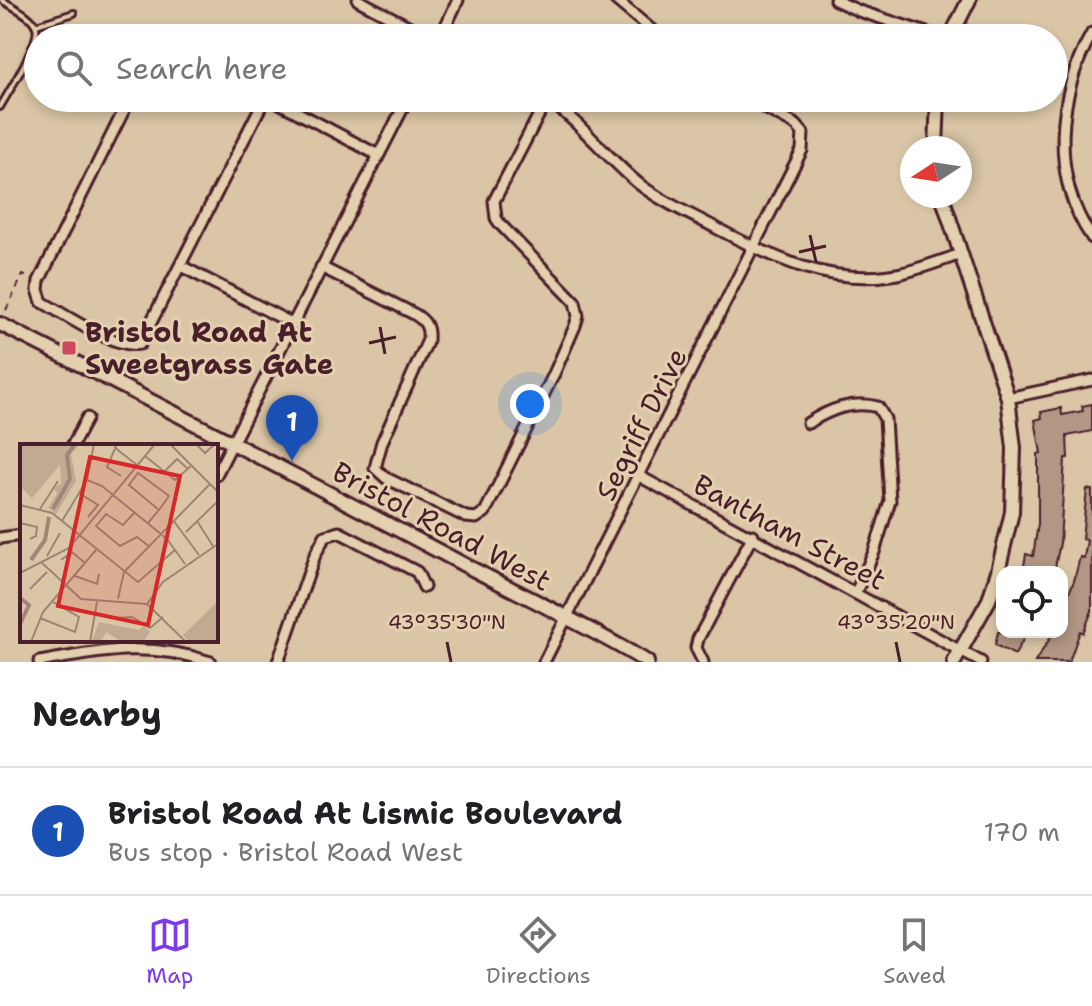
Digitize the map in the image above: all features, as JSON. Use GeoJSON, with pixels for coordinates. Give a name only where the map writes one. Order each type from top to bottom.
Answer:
{"type":"FeatureCollection","features":[{"type":"Feature","properties":{"kind":"street"},"geometry":{"type":"LineString","coordinates":[[358,0],[404,24]]}},
{"type":"Feature","properties":{"kind":"street"},"geometry":{"type":"LineString","coordinates":[[447,24],[458,0]]}},
{"type":"Feature","properties":{"kind":"street"},"geometry":{"type":"LineString","coordinates":[[616,0],[644,24]]}},
{"type":"Feature","properties":{"kind":"street"},"geometry":{"type":"LineString","coordinates":[[835,0],[899,24]]}},
{"type":"Feature","properties":{"kind":"street"},"geometry":{"type":"LineString","coordinates":[[957,24],[969,0]]}},
{"type":"Feature","properties":{"kind":"street"},"geometry":{"type":"LineString","coordinates":[[1068,91],[1077,59],[1092,33]]}},
{"type":"Feature","properties":{"kind":"street"},"geometry":{"type":"LineString","coordinates":[[123,112],[39,281],[38,290],[42,302],[110,338],[133,346],[140,344],[260,112]]}},
{"type":"Feature","properties":{"kind":"street"},"geometry":{"type":"LineString","coordinates":[[294,112],[378,155]]}},
{"type":"Feature","properties":{"kind":"street"},"geometry":{"type":"LineString","coordinates":[[218,471],[401,112]]}},
{"type":"Feature","properties":{"kind":"street"},"geometry":{"type":"LineString","coordinates":[[321,267],[423,319],[429,328],[428,340],[382,442],[375,468],[386,478],[412,491],[466,517],[476,518],[485,512],[500,483],[553,376],[578,316],[575,302],[500,224],[494,209],[494,201],[539,112]]}},
{"type":"Feature","properties":{"kind":"street"},"geometry":{"type":"LineString","coordinates":[[564,112],[642,186],[755,248],[804,269],[856,278],[899,274],[961,254]]}},
{"type":"Feature","properties":{"kind":"street","name":"Segriff Drive"},"geometry":{"type":"LineString","coordinates":[[544,662],[802,150],[805,140],[803,133],[796,125],[772,112]]}},
{"type":"Feature","properties":{"kind":"street"},"geometry":{"type":"LineString","coordinates":[[936,136],[937,112]]}},
{"type":"Feature","properties":{"kind":"street"},"geometry":{"type":"LineString","coordinates":[[1065,112],[1064,165],[1080,220],[1092,238]]}},
{"type":"Feature","properties":{"kind":"street"},"geometry":{"type":"LineString","coordinates":[[946,208],[1008,398],[1014,463],[1012,512],[1007,540],[989,600],[957,656]]}},
{"type":"Feature","properties":{"kind":"street"},"geometry":{"type":"LineString","coordinates":[[181,266],[293,324]]}},
{"type":"Feature","properties":{"kind":"street","name":"Bristol Road West"},"geometry":{"type":"LineString","coordinates":[[0,324],[604,636],[647,662]]}},
{"type":"Feature","properties":{"kind":"street"},"geometry":{"type":"LineString","coordinates":[[1008,398],[1092,380]]}},
{"type":"Feature","properties":{"kind":"street"},"geometry":{"type":"LineString","coordinates":[[808,423],[834,407],[870,405],[878,407],[885,419],[890,501],[874,552],[856,592]]}},
{"type":"Feature","properties":{"kind":"street"},"geometry":{"type":"LineString","coordinates":[[73,444],[87,418]]}},
{"type":"Feature","properties":{"kind":"street","name":"Bantham Street"},"geometry":{"type":"LineString","coordinates":[[639,476],[856,592],[957,656],[981,662]]}},
{"type":"Feature","properties":{"kind":"street"},"geometry":{"type":"LineString","coordinates":[[278,662],[315,555],[325,536],[339,532],[417,572],[424,587]]}},
{"type":"Feature","properties":{"kind":"street"},"geometry":{"type":"LineString","coordinates":[[0,538],[20,535]]}},
{"type":"Feature","properties":{"kind":"street"},"geometry":{"type":"LineString","coordinates":[[703,662],[696,648],[698,639],[753,535]]}},
{"type":"Feature","properties":{"kind":"street"},"geometry":{"type":"LineString","coordinates":[[39,662],[163,645],[211,662]]}},
{"type":"Feature","properties":{"kind":"lane"},"geometry":{"type":"LineString","coordinates":[[2,0],[35,24]]}},
{"type":"Feature","properties":{"kind":"lane"},"geometry":{"type":"LineString","coordinates":[[39,24],[74,13]]}},
{"type":"Feature","properties":{"kind":"lane"},"geometry":{"type":"LineString","coordinates":[[0,107],[24,62]]}},
{"type":"Feature","properties":{"kind":"path"},"geometry":{"type":"LineString","coordinates":[[6,310],[23,275],[39,281]]}},
{"type":"Feature","properties":{"kind":"building"},"geometry":{"type":"Polygon","coordinates":[[[1092,404],[1092,431],[1067,436],[1068,458],[1065,458],[1060,543],[1055,566],[1024,566],[1026,554],[1033,556],[1038,524],[1038,454],[1041,453],[1035,420],[1042,418],[1041,412],[1061,408],[1062,415],[1083,411],[1082,406],[1092,404]]]}},
{"type":"Feature","properties":{"kind":"building"},"geometry":{"type":"Polygon","coordinates":[[[1087,489],[1092,490],[1092,611],[1083,633],[1080,631],[1069,662],[1035,662],[1050,638],[1068,638],[1068,595],[1080,557],[1084,558],[1087,540],[1082,539],[1087,489]]]}},
{"type":"Feature","properties":{"kind":"building"},"geometry":{"type":"Polygon","coordinates":[[[997,638],[1024,638],[1015,655],[995,645],[997,638]]]}},
{"type":"Feature","properties":{"kind":"place","name":"Bristol Road At Sweetgrass Gate"},"geometry":{"type":"Point","coordinates":[69,348]}},
{"type":"Feature","properties":{"kind":"place","name":"Bristol Road At Lismic Boulevard"},"geometry":{"type":"Point","coordinates":[292,461]}}]}
